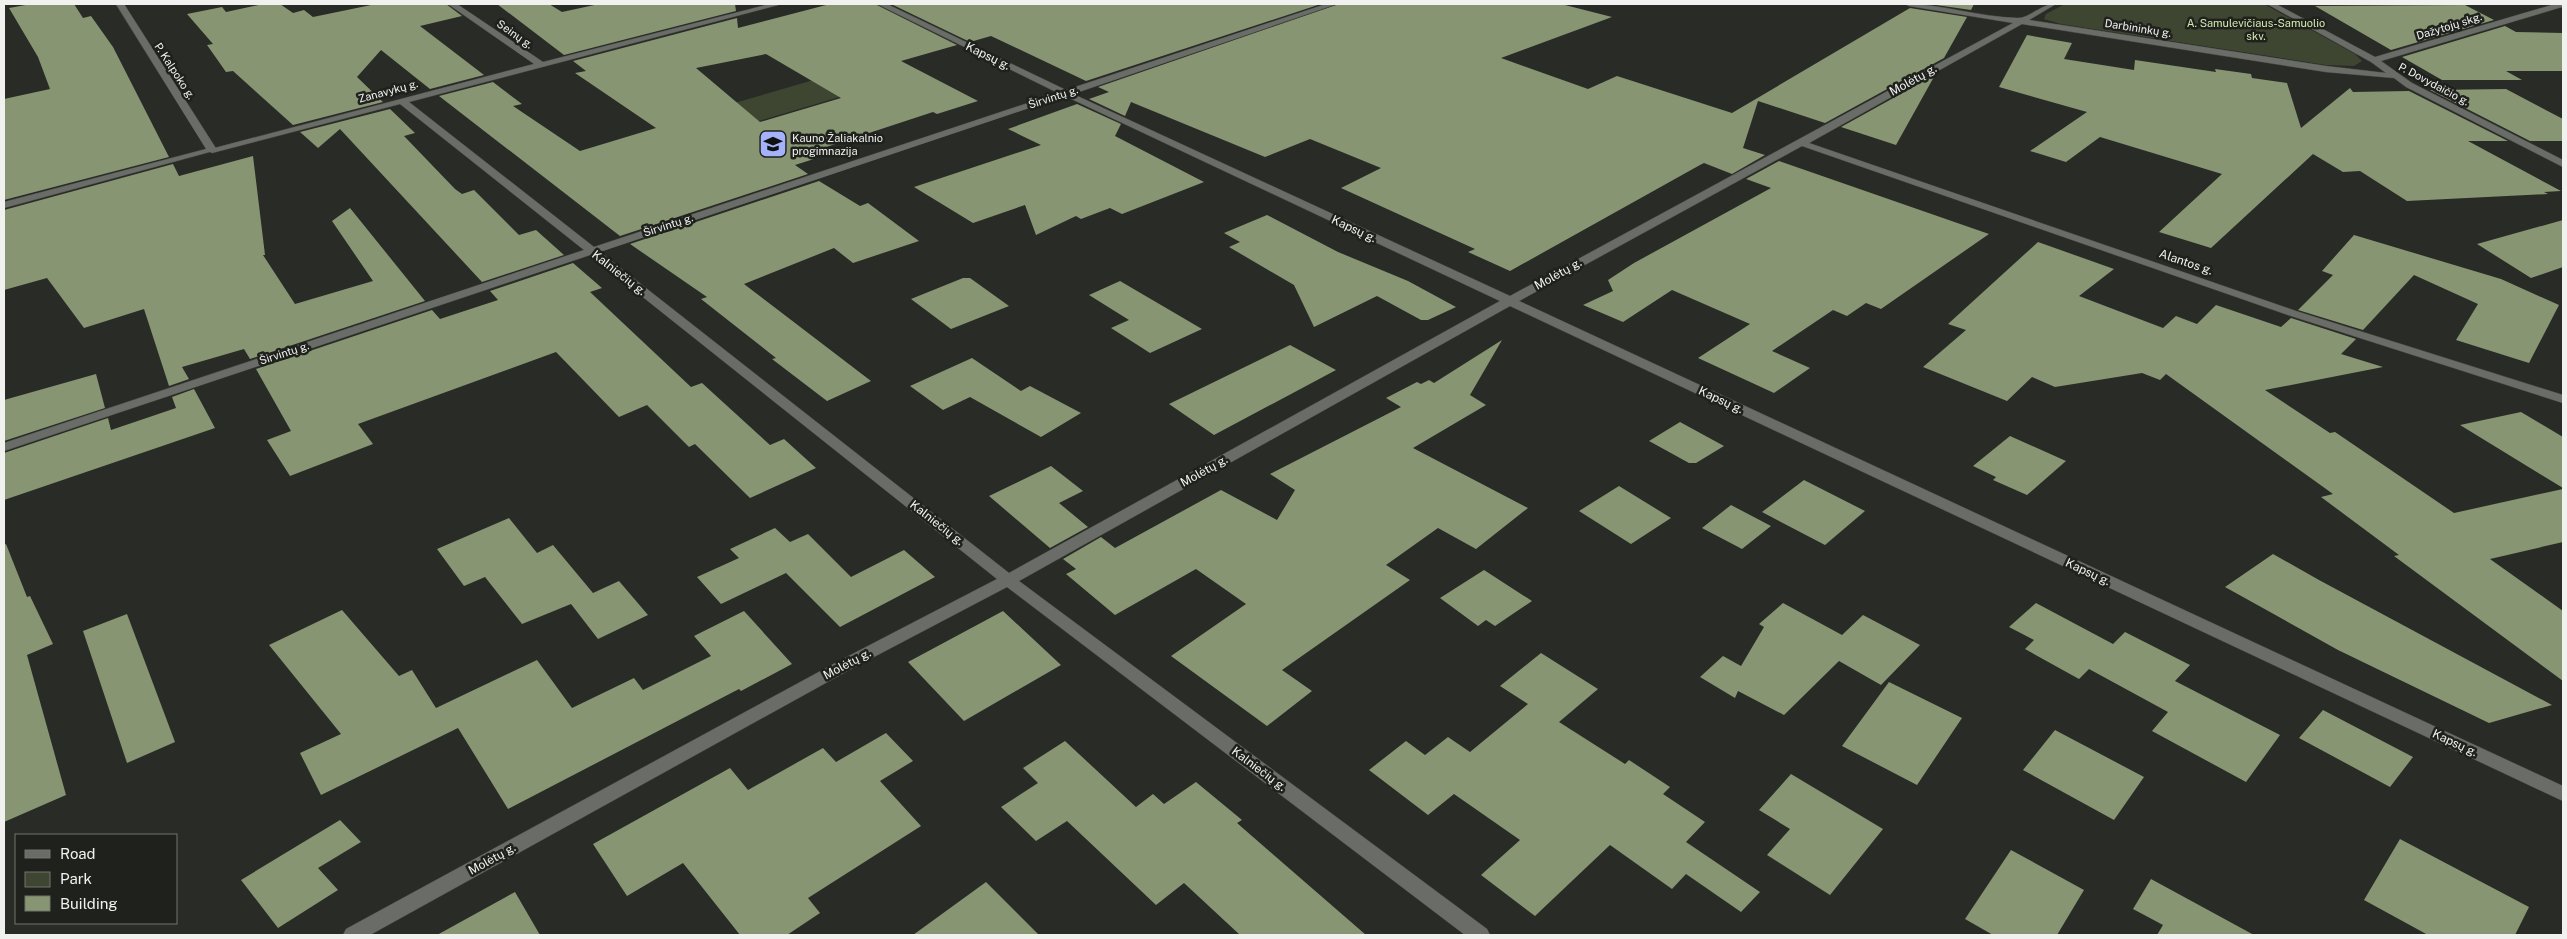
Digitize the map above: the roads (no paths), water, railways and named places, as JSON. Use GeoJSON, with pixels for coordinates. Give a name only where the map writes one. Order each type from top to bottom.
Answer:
{"type":"FeatureCollection","features":[{"type":"Feature","properties":{"kind":"street","name":"P. Kalpoko g."},"geometry":{"type":"LineString","coordinates":[[120,4],[212,150]]}},
{"type":"Feature","properties":{"kind":"street","name":"Seinų g."},"geometry":{"type":"LineString","coordinates":[[452,4],[541,65]]}},
{"type":"Feature","properties":{"kind":"street","name":"Zanavykų g."},"geometry":{"type":"LineString","coordinates":[[4,205],[778,4]]}},
{"type":"Feature","properties":{"kind":"street","name":"Kapsų g."},"geometry":{"type":"LineString","coordinates":[[881,4],[1065,93],[2563,794]]}},
{"type":"Feature","properties":{"kind":"street","name":"Širvintų g."},"geometry":{"type":"LineString","coordinates":[[4,446],[1334,4]]}},
{"type":"Feature","properties":{"kind":"street","name":"Darbininkų g."},"geometry":{"type":"LineString","coordinates":[[1909,4],[2326,69],[2393,76]]}},
{"type":"Feature","properties":{"kind":"street","name":"Molėtų g."},"geometry":{"type":"LineString","coordinates":[[353,935],[845,665],[1008,580],[1687,203],[1801,143],[2052,4]]}},
{"type":"Feature","properties":{"kind":"street","name":"P. Dovydaičio g."},"geometry":{"type":"LineString","coordinates":[[2271,4],[2374,60],[2393,76],[2563,164]]}},
{"type":"Feature","properties":{"kind":"street","name":"Dažytojų skg."},"geometry":{"type":"LineString","coordinates":[[2374,60],[2559,5]]}},
{"type":"Feature","properties":{"kind":"street","name":"Kalniečių g."},"geometry":{"type":"LineString","coordinates":[[402,101],[1008,580],[1480,935]]}},
{"type":"Feature","properties":{"kind":"street","name":"Alantos g."},"geometry":{"type":"LineString","coordinates":[[1801,143],[2292,313],[2563,398]]}},
{"type":"Feature","properties":{"kind":"place","name":"Kauno Žaliakalnio progimnazija"},"geometry":{"type":"Point","coordinates":[773,144]}},
{"type":"Feature","properties":{"kind":"park label","name":"A. Samulevičiaus-Samuolio skv."},"geometry":{"type":"Point","coordinates":[2256,29]}}]}
